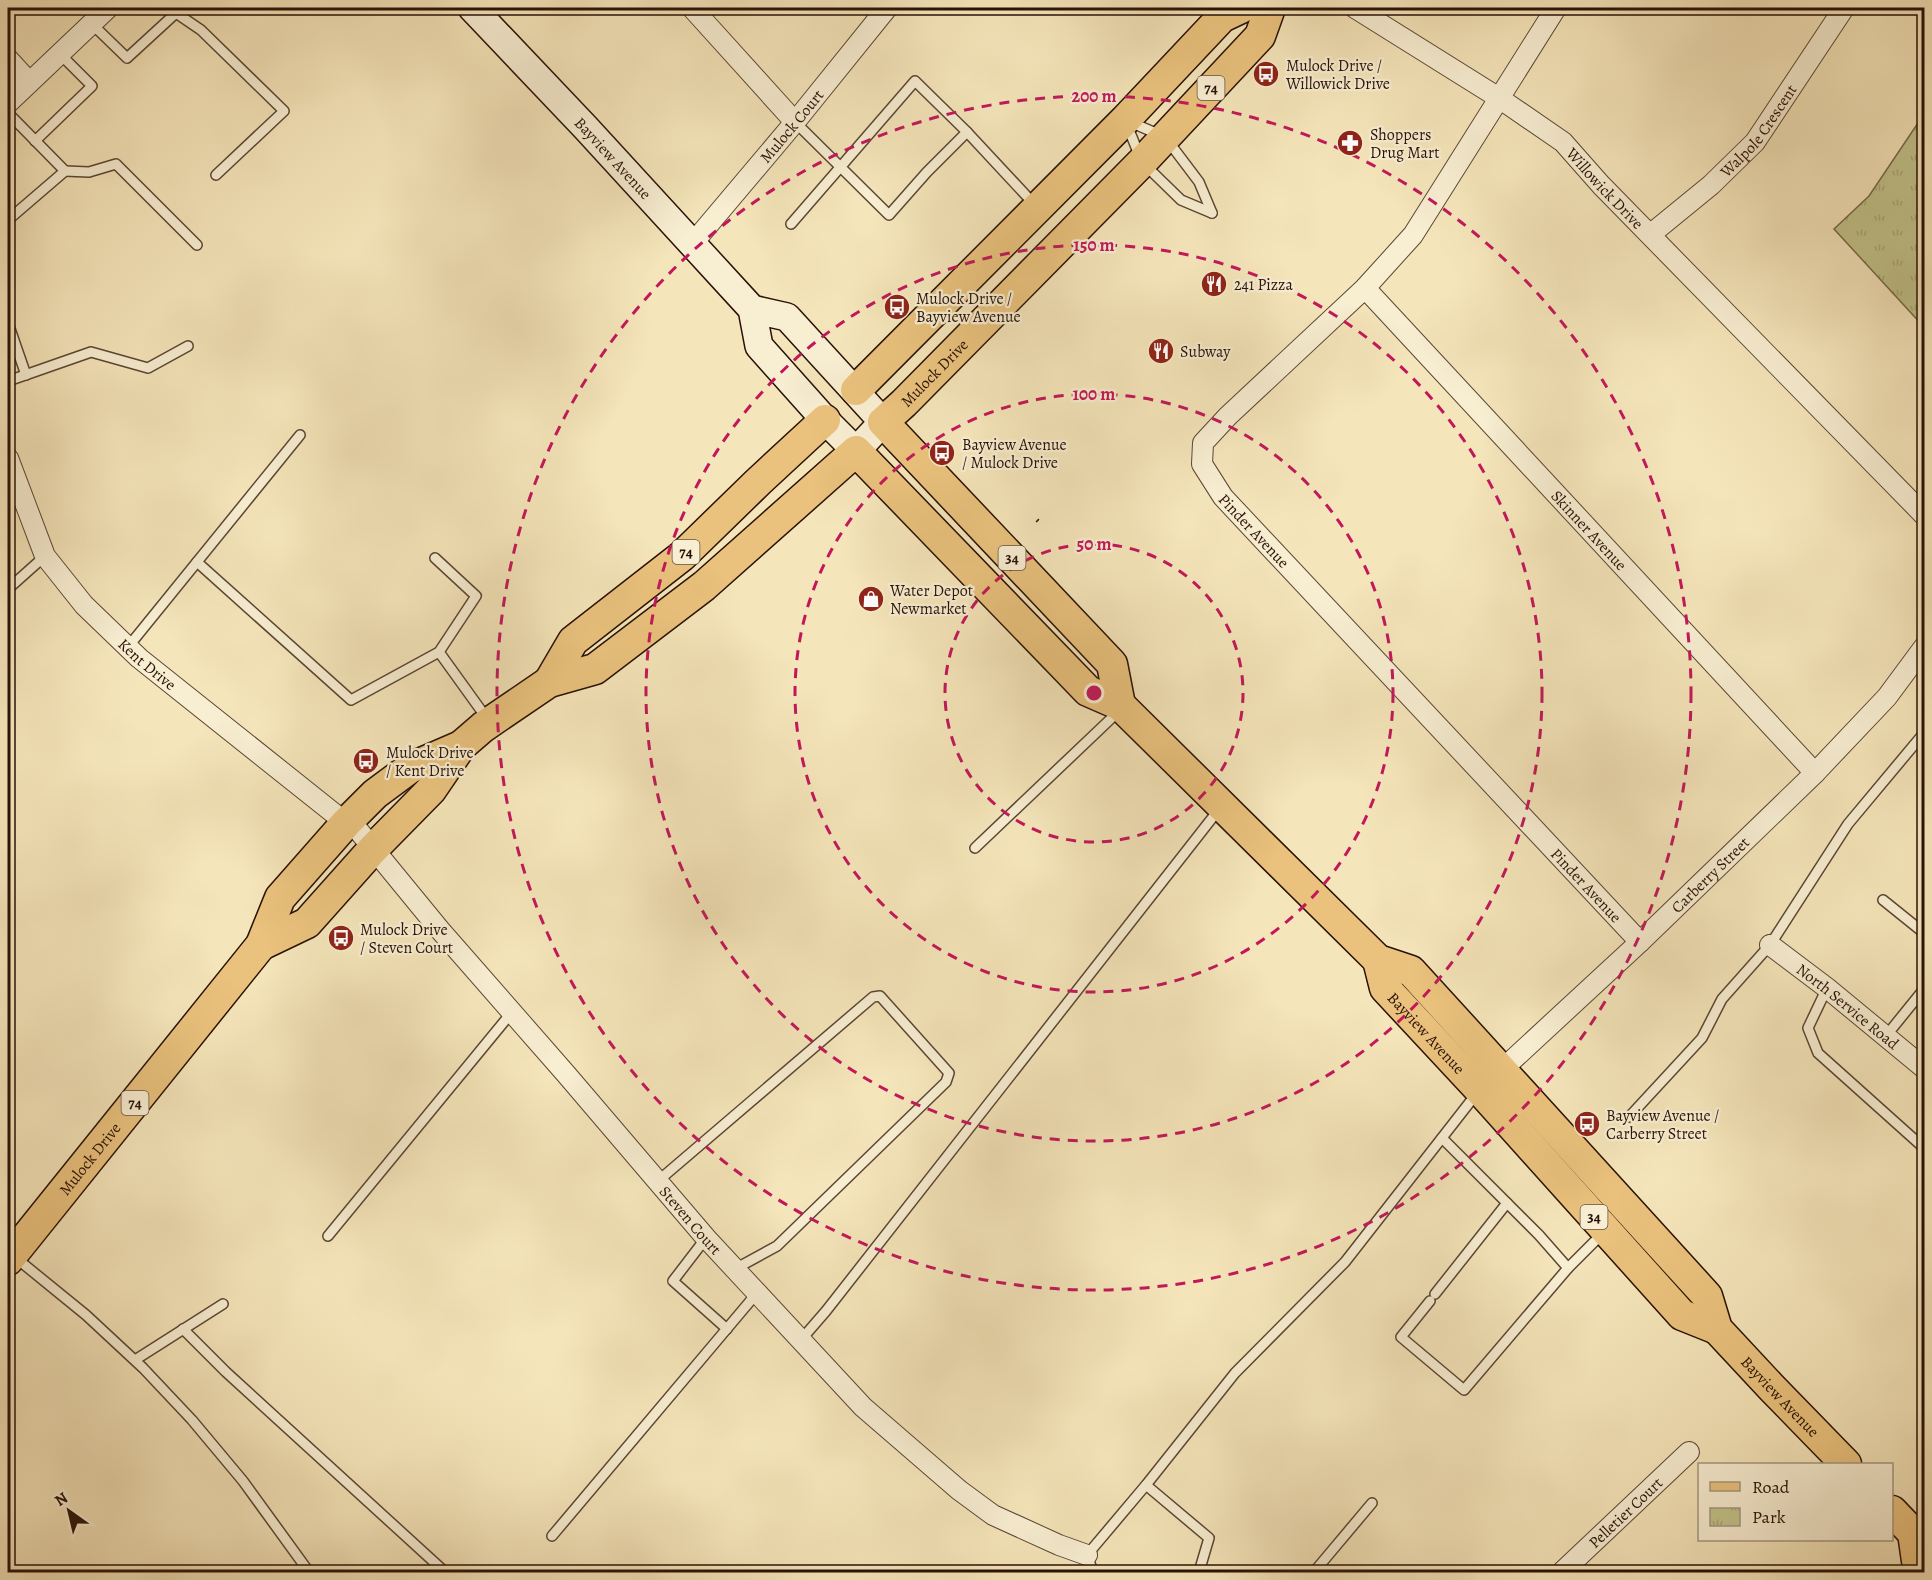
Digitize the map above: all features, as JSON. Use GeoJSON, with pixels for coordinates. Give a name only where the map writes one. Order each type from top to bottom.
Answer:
{"type":"FeatureCollection","features":[{"type":"Feature","properties":{"kind":"main road","name":"Bayview Avenue"},"geometry":{"type":"LineString","coordinates":[[472,8],[752,309]]}},
{"type":"Feature","properties":{"kind":"main road","name":"Mulock Drive"},"geometry":{"type":"LineString","coordinates":[[549,682],[573,641],[682,556],[825,420],[1125,120],[1222,17],[1241,8]]}},
{"type":"Feature","properties":{"kind":"main road","name":"Mulock Drive"},"geometry":{"type":"LineString","coordinates":[[10,1257],[261,945],[280,898],[346,823],[375,794],[410,768],[461,746],[549,682],[595,669],[704,586],[856,451],[1142,162],[1260,36],[1270,8]]}},
{"type":"Feature","properties":{"kind":"main road","name":"34"},"geometry":{"type":"LineString","coordinates":[[1122,706],[1112,664],[787,317],[752,309],[759,346],[825,420],[1088,691],[1122,706],[1222,805]]}},
{"type":"Feature","properties":{"kind":"main road","name":"Mulock Drive"},"geometry":{"type":"LineString","coordinates":[[261,945],[307,923],[373,849],[431,790],[461,746]]}},
{"type":"Feature","properties":{"kind":"main road","name":"Bayview Avenue"},"geometry":{"type":"LineString","coordinates":[[1222,805],[1378,960],[1385,987],[1491,1080],[1707,1296],[1717,1329]]}},
{"type":"Feature","properties":{"kind":"main road","name":"Bayview Avenue"},"geometry":{"type":"LineString","coordinates":[[1491,1080],[1606,1231],[1682,1315],[1717,1329],[1845,1463]]}},
{"type":"Feature","properties":{"kind":"main road"},"geometry":{"type":"LineString","coordinates":[[1893,1512],[1919,1535],[1917,1561],[1924,1569]]}},
{"type":"Feature","properties":{"kind":"street"},"geometry":{"type":"LineString","coordinates":[[8,103],[108,8]]}},
{"type":"Feature","properties":{"kind":"street"},"geometry":{"type":"LineString","coordinates":[[692,8],[795,123]]}},
{"type":"Feature","properties":{"kind":"street","name":"Mulock Court"},"geometry":{"type":"LineString","coordinates":[[693,243],[795,123],[887,8]]}},
{"type":"Feature","properties":{"kind":"street","name":"Willowick Drive"},"geometry":{"type":"LineString","coordinates":[[1354,8],[1499,98],[1563,142],[1601,185],[1924,515]]}},
{"type":"Feature","properties":{"kind":"street"},"geometry":{"type":"LineString","coordinates":[[1499,98],[1556,8]]}},
{"type":"Feature","properties":{"kind":"street","name":"Walpole Crescent"},"geometry":{"type":"LineString","coordinates":[[1651,234],[1712,185],[1755,142],[1844,8]]}},
{"type":"Feature","properties":{"kind":"street"},"geometry":{"type":"LineString","coordinates":[[8,60],[29,82]]}},
{"type":"Feature","properties":{"kind":"street","name":"Pinder Avenue"},"geometry":{"type":"LineString","coordinates":[[1499,98],[1413,235],[1365,288],[1228,416],[1203,443],[1202,464],[1223,497],[1640,942]]}},
{"type":"Feature","properties":{"kind":"street","name":"Skinner Avenue"},"geometry":{"type":"LineString","coordinates":[[1365,288],[1815,773]]}},
{"type":"Feature","properties":{"kind":"street","name":"Kent Drive"},"geometry":{"type":"LineString","coordinates":[[8,458],[45,556],[84,605],[139,658],[346,823]]}},
{"type":"Feature","properties":{"kind":"street","name":"Carberry Street"},"geometry":{"type":"LineString","coordinates":[[1491,1080],[1640,942],[1815,773],[1887,697],[1924,647]]}},
{"type":"Feature","properties":{"kind":"street","name":"Steven Court"},"geometry":{"type":"LineString","coordinates":[[346,823],[357,830],[440,930],[706,1238],[862,1407],[959,1490],[993,1515],[1059,1545],[1090,1564]]}},
{"type":"Feature","properties":{"kind":"street","name":"North Service Road"},"geometry":{"type":"LineString","coordinates":[[1770,945],[1827,988],[1924,1068]]}},
{"type":"Feature","properties":{"kind":"street","name":"Pelletier Court"},"geometry":{"type":"LineString","coordinates":[[1562,1572],[1689,1452]]}},
{"type":"Feature","properties":{"kind":"lane"},"geometry":{"type":"LineString","coordinates":[[92,23],[127,58],[173,10],[201,30],[284,111],[216,175]]}},
{"type":"Feature","properties":{"kind":"lane"},"geometry":{"type":"LineString","coordinates":[[35,141],[92,86],[60,54]]}},
{"type":"Feature","properties":{"kind":"lane"},"geometry":{"type":"LineString","coordinates":[[791,224],[915,81],[1038,207]]}},
{"type":"Feature","properties":{"kind":"lane"},"geometry":{"type":"LineString","coordinates":[[8,113],[65,171],[89,172],[116,164],[197,245]]}},
{"type":"Feature","properties":{"kind":"lane"},"geometry":{"type":"LineString","coordinates":[[1125,120],[1166,137],[1199,182],[1212,213],[1181,200],[1142,162],[1125,120]]}},
{"type":"Feature","properties":{"kind":"lane"},"geometry":{"type":"LineString","coordinates":[[795,123],[889,215],[967,132]]}},
{"type":"Feature","properties":{"kind":"lane"},"geometry":{"type":"LineString","coordinates":[[8,220],[65,171]]}},
{"type":"Feature","properties":{"kind":"lane"},"geometry":{"type":"LineString","coordinates":[[8,323],[26,375]]}},
{"type":"Feature","properties":{"kind":"lane"},"geometry":{"type":"LineString","coordinates":[[8,381],[91,352],[148,368],[188,346]]}},
{"type":"Feature","properties":{"kind":"lane"},"geometry":{"type":"LineString","coordinates":[[128,647],[300,435]]}},
{"type":"Feature","properties":{"kind":"lane"},"geometry":{"type":"LineString","coordinates":[[8,589],[45,556]]}},
{"type":"Feature","properties":{"kind":"lane"},"geometry":{"type":"LineString","coordinates":[[197,562],[351,700],[439,652],[476,596],[435,558]]}},
{"type":"Feature","properties":{"kind":"lane"},"geometry":{"type":"LineString","coordinates":[[439,652],[490,723]]}},
{"type":"Feature","properties":{"kind":"lane"},"geometry":{"type":"LineString","coordinates":[[975,848],[1122,706]]}},
{"type":"Feature","properties":{"kind":"lane"},"geometry":{"type":"LineString","coordinates":[[1629,1117],[1702,1038],[1722,999],[1770,945],[1848,824],[1924,733]]}},
{"type":"Feature","properties":{"kind":"lane"},"geometry":{"type":"LineString","coordinates":[[800,1341],[826,1311],[1222,805]]}},
{"type":"Feature","properties":{"kind":"lane"},"geometry":{"type":"LineString","coordinates":[[1883,900],[1924,933]]}},
{"type":"Feature","properties":{"kind":"lane"},"geometry":{"type":"LineString","coordinates":[[1827,988],[1808,1028],[1818,1053],[1924,1148]]}},
{"type":"Feature","properties":{"kind":"lane"},"geometry":{"type":"LineString","coordinates":[[1886,1036],[1924,989]]}},
{"type":"Feature","properties":{"kind":"lane"},"geometry":{"type":"LineString","coordinates":[[658,1181],[873,997],[880,996],[949,1072],[946,1082],[777,1246],[735,1269]]}},
{"type":"Feature","properties":{"kind":"lane"},"geometry":{"type":"LineString","coordinates":[[328,1236],[512,1012]]}},
{"type":"Feature","properties":{"kind":"lane"},"geometry":{"type":"LineString","coordinates":[[1090,1564],[1146,1485],[1235,1373],[1345,1262],[1442,1138],[1491,1080]]}},
{"type":"Feature","properties":{"kind":"lane"},"geometry":{"type":"LineString","coordinates":[[1442,1138],[1568,1268]]}},
{"type":"Feature","properties":{"kind":"lane"},"geometry":{"type":"LineString","coordinates":[[1507,1203],[1401,1337],[1464,1390],[1568,1268],[1606,1231]]}},
{"type":"Feature","properties":{"kind":"lane"},"geometry":{"type":"LineString","coordinates":[[706,1238],[673,1281],[727,1329]]}},
{"type":"Feature","properties":{"kind":"lane"},"geometry":{"type":"LineString","coordinates":[[10,1257],[86,1315],[135,1360],[192,1420],[243,1481],[309,1572]]}},
{"type":"Feature","properties":{"kind":"lane"},"geometry":{"type":"LineString","coordinates":[[552,1536],[757,1293]]}},
{"type":"Feature","properties":{"kind":"lane"},"geometry":{"type":"LineString","coordinates":[[135,1360],[223,1304]]}},
{"type":"Feature","properties":{"kind":"lane"},"geometry":{"type":"LineString","coordinates":[[183,1329],[226,1372],[445,1572]]}},
{"type":"Feature","properties":{"kind":"lane"},"geometry":{"type":"LineString","coordinates":[[1146,1485],[1209,1538],[1199,1572]]}},
{"type":"Feature","properties":{"kind":"lane"},"geometry":{"type":"LineString","coordinates":[[1314,1572],[1372,1503]]}},
{"type":"Feature","properties":{"kind":"green space"},"geometry":{"type":"Polygon","coordinates":[[[1924,114],[1924,327],[1834,229],[1869,196],[1924,114]]]}},
{"type":"Feature","properties":{"kind":"place","name":"Mulock Drive / Willowick Drive"},"geometry":{"type":"Point","coordinates":[1266,74]}},
{"type":"Feature","properties":{"kind":"place","name":"Shoppers Drug Mart"},"geometry":{"type":"Point","coordinates":[1350,143]}},
{"type":"Feature","properties":{"kind":"place","name":"241 Pizza"},"geometry":{"type":"Point","coordinates":[1214,284]}},
{"type":"Feature","properties":{"kind":"place","name":"Mulock Drive / Bayview Avenue"},"geometry":{"type":"Point","coordinates":[897,307]}},
{"type":"Feature","properties":{"kind":"place","name":"Subway"},"geometry":{"type":"Point","coordinates":[1161,351]}},
{"type":"Feature","properties":{"kind":"place","name":"Bayview Avenue / Mulock Drive"},"geometry":{"type":"Point","coordinates":[942,453]}},
{"type":"Feature","properties":{"kind":"place","name":"Water Depot Newmarket"},"geometry":{"type":"Point","coordinates":[871,599]}},
{"type":"Feature","properties":{"kind":"place","name":"Mulock Drive / Kent Drive"},"geometry":{"type":"Point","coordinates":[366,761]}},
{"type":"Feature","properties":{"kind":"place","name":"Mulock Drive / Steven Court"},"geometry":{"type":"Point","coordinates":[341,938]}},
{"type":"Feature","properties":{"kind":"place","name":"Bayview Avenue / Carberry Street"},"geometry":{"type":"Point","coordinates":[1587,1124]}}]}
